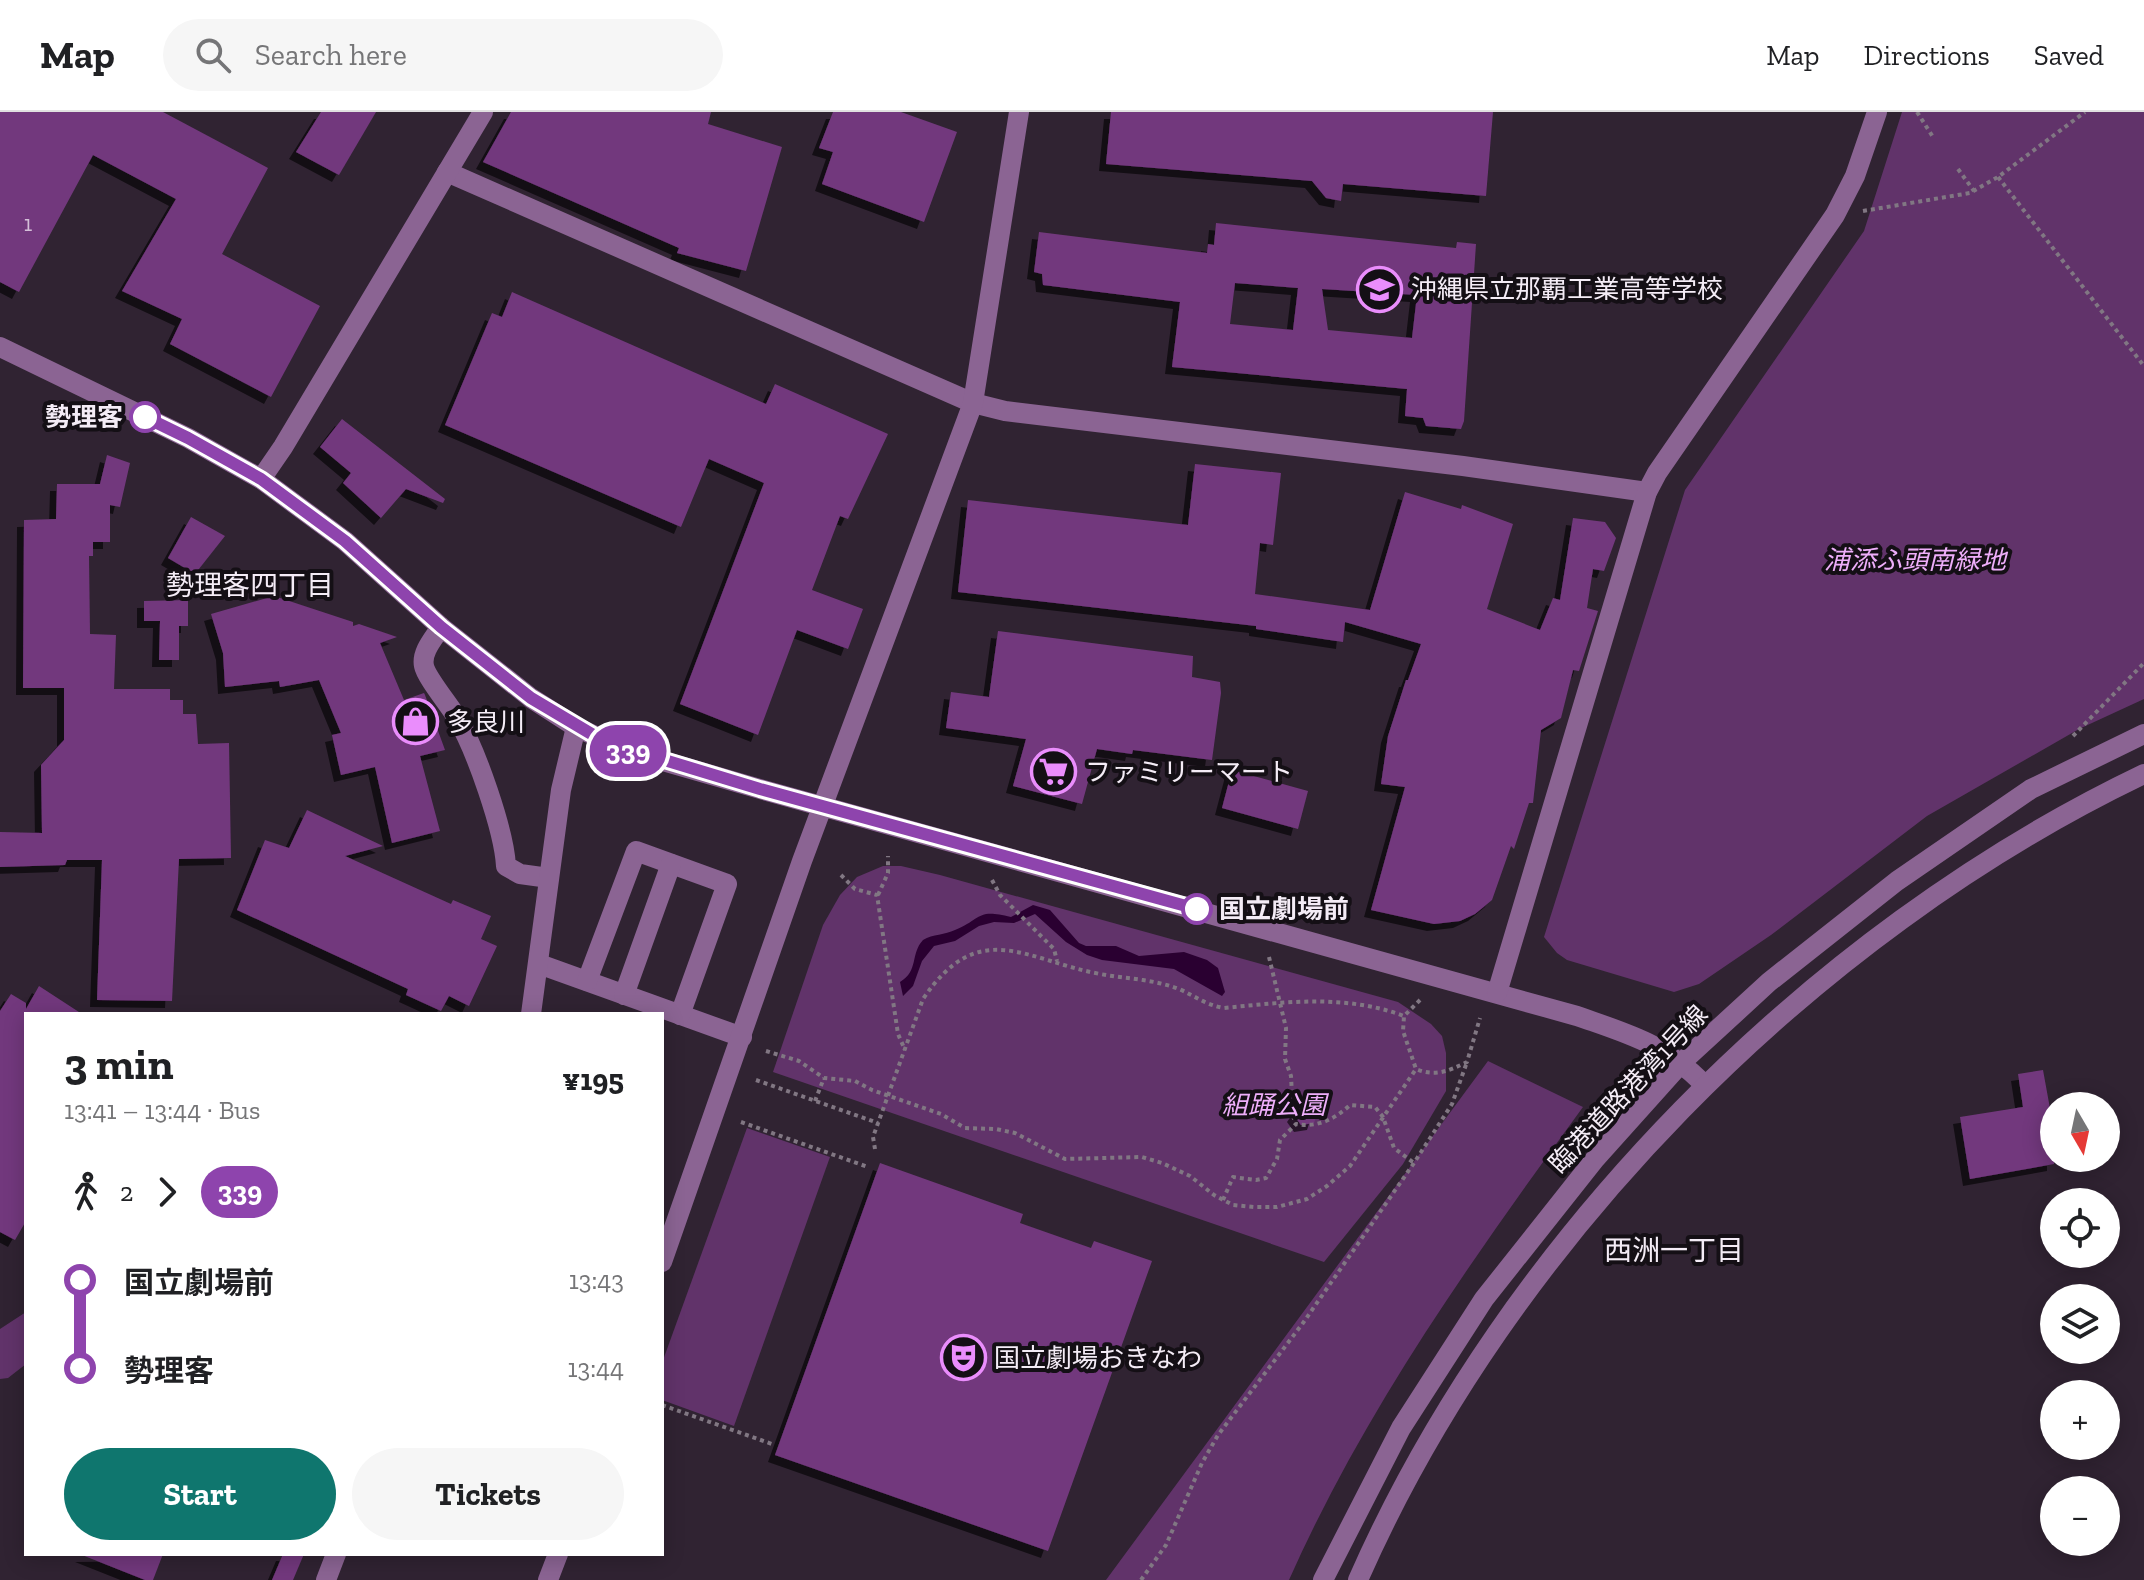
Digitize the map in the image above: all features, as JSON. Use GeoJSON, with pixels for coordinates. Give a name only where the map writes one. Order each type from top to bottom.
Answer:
{"type":"FeatureCollection","features":[{"type":"Feature","properties":{"kind":"street"},"geometry":{"type":"LineString","coordinates":[[261,479],[483,112]]}},
{"type":"Feature","properties":{"kind":"street"},"geometry":{"type":"LineString","coordinates":[[664,1256],[824,806],[973,403],[1019,112]]}},
{"type":"Feature","properties":{"kind":"street"},"geometry":{"type":"LineString","coordinates":[[1497,993],[1647,492],[1835,215],[1855,176],[1877,112]]}},
{"type":"Feature","properties":{"kind":"street"},"geometry":{"type":"LineString","coordinates":[[447,172],[973,403],[1005,411],[1463,466],[1647,492]]}},
{"type":"Feature","properties":{"kind":"street"},"geometry":{"type":"LineString","coordinates":[[0,347],[188,438],[261,479],[345,541],[441,627],[531,698],[576,727],[628,751],[1625,1031],[1682,1062],[1705,1085]]}},
{"type":"Feature","properties":{"kind":"street"},"geometry":{"type":"LineString","coordinates":[[441,627],[425,652],[424,666],[459,722],[497,822],[505,847],[506,866],[520,874],[549,878]]}},
{"type":"Feature","properties":{"kind":"street"},"geometry":{"type":"LineString","coordinates":[[531,1012],[561,790],[576,727]]}},
{"type":"Feature","properties":{"kind":"street","name":"臨港道路港湾1号線"},"geometry":{"type":"LineString","coordinates":[[1323,1580],[1401,1428],[1484,1299],[1576,1181],[1682,1062],[1769,982],[1897,881],[2031,789],[2144,734]]}},
{"type":"Feature","properties":{"kind":"street","name":"臨港道路港湾1号線"},"geometry":{"type":"LineString","coordinates":[[1358,1580],[1421,1456],[1479,1360],[1544,1270],[1603,1198],[1705,1085],[1839,966],[1951,884],[2102,794],[2144,774]]}},
{"type":"Feature","properties":{"kind":"street"},"geometry":{"type":"LineString","coordinates":[[587,981],[636,851],[727,884],[680,1015]]}},
{"type":"Feature","properties":{"kind":"street"},"geometry":{"type":"LineString","coordinates":[[624,995],[671,864]]}},
{"type":"Feature","properties":{"kind":"street"},"geometry":{"type":"LineString","coordinates":[[539,964],[742,1037]]}},
{"type":"Feature","properties":{"kind":"street"},"geometry":{"type":"LineString","coordinates":[[326,1580],[335,1556]]}},
{"type":"Feature","properties":{"kind":"street"},"geometry":{"type":"LineString","coordinates":[[548,1580],[557,1556]]}},
{"type":"Feature","properties":{"kind":"path"},"geometry":{"type":"LineString","coordinates":[[1917,112],[1933,137]]}},
{"type":"Feature","properties":{"kind":"path"},"geometry":{"type":"LineString","coordinates":[[1835,215],[1974,191],[1998,177],[2085,112]]}},
{"type":"Feature","properties":{"kind":"path"},"geometry":{"type":"LineString","coordinates":[[1958,169],[1974,191]]}},
{"type":"Feature","properties":{"kind":"path"},"geometry":{"type":"LineString","coordinates":[[1998,177],[2144,366]]}},
{"type":"Feature","properties":{"kind":"path"},"geometry":{"type":"LineString","coordinates":[[2073,736],[2144,663]]}},
{"type":"Feature","properties":{"kind":"path"},"geometry":{"type":"LineString","coordinates":[[888,856],[888,873],[877,895],[898,1034],[905,1050]]}},
{"type":"Feature","properties":{"kind":"path"},"geometry":{"type":"LineString","coordinates":[[841,875],[855,889],[877,895]]}},
{"type":"Feature","properties":{"kind":"path"},"geometry":{"type":"LineString","coordinates":[[992,880],[1000,895],[1054,949],[1058,962]]}},
{"type":"Feature","properties":{"kind":"path"},"geometry":{"type":"LineString","coordinates":[[875,1149],[873,1137],[923,999],[935,982],[968,957],[998,948],[1099,974],[1143,979],[1179,989],[1210,1006],[1224,1008],[1328,1000],[1356,1003],[1404,1016]]}},
{"type":"Feature","properties":{"kind":"path"},"geometry":{"type":"LineString","coordinates":[[1269,957],[1286,1028],[1286,1067],[1291,1076],[1292,1095],[1299,1102],[1291,1111],[1296,1124]]}},
{"type":"Feature","properties":{"kind":"path"},"geometry":{"type":"LineString","coordinates":[[1420,1000],[1404,1016],[1403,1031],[1416,1069],[1430,1075],[1467,1062]]}},
{"type":"Feature","properties":{"kind":"path"},"geometry":{"type":"LineString","coordinates":[[1141,1580],[1166,1545],[1202,1463],[1218,1435],[1303,1323],[1452,1104],[1480,1018]]}},
{"type":"Feature","properties":{"kind":"path"},"geometry":{"type":"LineString","coordinates":[[766,1051],[799,1061],[824,1078],[855,1081],[941,1114],[965,1128],[1015,1133],[1065,1159],[1142,1157],[1190,1176],[1233,1205],[1277,1207],[1307,1199],[1350,1166],[1416,1069]]}},
{"type":"Feature","properties":{"kind":"path"},"geometry":{"type":"LineString","coordinates":[[815,1101],[824,1078]]}},
{"type":"Feature","properties":{"kind":"path"},"geometry":{"type":"LineString","coordinates":[[756,1080],[878,1123]]}},
{"type":"Feature","properties":{"kind":"path"},"geometry":{"type":"LineString","coordinates":[[1296,1124],[1309,1126],[1334,1119],[1350,1105],[1375,1107],[1383,1117],[1394,1148],[1414,1163]]}},
{"type":"Feature","properties":{"kind":"path"},"geometry":{"type":"LineString","coordinates":[[741,1122],[868,1167]]}},
{"type":"Feature","properties":{"kind":"path"},"geometry":{"type":"LineString","coordinates":[[1223,1200],[1233,1177],[1266,1178],[1277,1159],[1280,1140],[1296,1124]]}},
{"type":"Feature","properties":{"kind":"path"},"geometry":{"type":"LineString","coordinates":[[664,1406],[772,1444]]}},
{"type":"Feature","properties":{"kind":"green space","name":"浦添ふ頭南緑地"},"geometry":{"type":"Polygon","coordinates":[[[1902,112],[2144,112],[2144,699],[2079,729],[1927,816],[1771,935],[1699,984],[1674,992],[1567,960],[1544,937],[1685,490],[1864,231],[1902,112]]]}},
{"type":"Feature","properties":{"kind":"green space","name":"組踊公園"},"geometry":{"type":"Polygon","coordinates":[[[883,866],[901,866],[940,875],[1398,1002],[1431,1024],[1442,1036],[1446,1053],[1446,1091],[1403,1164],[1324,1262],[773,1072],[823,925],[840,895],[857,877],[883,866]]]}},
{"type":"Feature","properties":{"kind":"green space"},"geometry":{"type":"Polygon","coordinates":[[[1488,1061],[1583,1107],[1462,1278],[1386,1395],[1319,1517],[1289,1580],[1106,1580],[1488,1061]]]}},
{"type":"Feature","properties":{"kind":"green space"},"geometry":{"type":"Polygon","coordinates":[[[747,1128],[830,1157],[734,1426],[664,1401],[664,1357],[747,1128]]]}},
{"type":"Feature","properties":{"kind":"green space"},"geometry":{"type":"Polygon","coordinates":[[[24,1313],[24,1366],[8,1378],[0,1379],[0,1329],[24,1313]]]}},
{"type":"Feature","properties":{"kind":"shaded area"},"geometry":{"type":"Polygon","coordinates":[[[1033,905],[1050,910],[1079,943],[1086,946],[1116,946],[1139,956],[1184,952],[1207,960],[1218,968],[1225,992],[1222,996],[1174,969],[1102,960],[1087,955],[1066,942],[1035,914],[1014,923],[994,922],[979,926],[955,941],[934,946],[922,961],[913,986],[903,996],[900,982],[910,973],[923,940],[951,932],[985,914],[1011,917],[1033,905]]]}},
{"type":"Feature","properties":{"kind":"building"},"geometry":{"type":"Polygon","coordinates":[[[0,112],[163,112],[268,168],[222,254],[320,306],[271,397],[170,344],[182,319],[122,291],[176,199],[93,155],[19,292],[0,282],[0,112]]]}},
{"type":"Feature","properties":{"kind":"building"},"geometry":{"type":"Polygon","coordinates":[[[321,112],[376,112],[339,175],[296,152],[321,112]]]}},
{"type":"Feature","properties":{"kind":"building"},"geometry":{"type":"Polygon","coordinates":[[[511,112],[711,112],[708,124],[782,147],[746,271],[677,253],[679,248],[483,162],[511,112]]]}},
{"type":"Feature","properties":{"kind":"building"},"geometry":{"type":"Polygon","coordinates":[[[833,112],[901,112],[957,132],[924,222],[822,184],[833,152],[819,148],[833,112]]]}},
{"type":"Feature","properties":{"kind":"building"},"geometry":{"type":"Polygon","coordinates":[[[1111,112],[1493,112],[1486,196],[1343,184],[1341,201],[1326,198],[1312,181],[1106,164],[1111,112]]]}},
{"type":"Feature","properties":{"kind":"building"},"geometry":{"type":"Polygon","coordinates":[[[1216,223],[1456,248],[1457,242],[1476,244],[1461,429],[1426,426],[1423,418],[1405,416],[1407,389],[1172,367],[1180,302],[1043,285],[1042,274],[1034,272],[1039,232],[1207,253],[1208,244],[1214,245],[1216,223]],[[1235,283],[1230,324],[1293,330],[1298,288],[1235,283]],[[1322,289],[1328,330],[1412,338],[1417,295],[1322,289]]]}},
{"type":"Feature","properties":{"kind":"building"},"geometry":{"type":"Polygon","coordinates":[[[512,292],[766,404],[775,384],[888,434],[848,519],[840,516],[812,590],[863,609],[848,649],[797,630],[758,735],[680,704],[764,483],[709,459],[681,527],[445,425],[492,313],[502,317],[512,292]]]}},
{"type":"Feature","properties":{"kind":"building"},"geometry":{"type":"Polygon","coordinates":[[[342,419],[445,499],[443,503],[406,489],[381,518],[343,483],[351,473],[320,447],[342,419]]]}},
{"type":"Feature","properties":{"kind":"building"},"geometry":{"type":"Polygon","coordinates":[[[107,455],[130,463],[120,507],[110,505],[110,542],[93,542],[93,556],[89,556],[90,634],[116,635],[114,689],[170,689],[170,700],[183,700],[183,714],[196,714],[198,744],[229,743],[231,858],[179,859],[172,1001],[97,1000],[102,860],[67,860],[65,865],[0,867],[0,832],[42,833],[41,765],[64,740],[64,688],[23,688],[24,520],[56,519],[57,484],[100,484],[107,455]]]}},
{"type":"Feature","properties":{"kind":"building"},"geometry":{"type":"Polygon","coordinates":[[[1195,464],[1281,473],[1273,545],[1260,543],[1255,594],[1370,610],[1405,492],[1461,509],[1462,505],[1513,524],[1487,609],[1540,630],[1553,598],[1560,600],[1573,518],[1605,522],[1616,538],[1604,571],[1593,569],[1587,608],[1598,611],[1579,671],[1573,670],[1561,718],[1541,730],[1533,803],[1529,803],[1492,900],[1475,914],[1460,921],[1434,924],[1371,910],[1405,787],[1381,784],[1388,736],[1421,644],[1345,622],[1343,642],[1256,629],[1256,626],[958,592],[968,500],[1188,525],[1195,464]]]}},
{"type":"Feature","properties":{"kind":"building"},"geometry":{"type":"Polygon","coordinates":[[[191,517],[225,536],[195,574],[168,558],[191,517]]]}},
{"type":"Feature","properties":{"kind":"building"},"geometry":{"type":"Polygon","coordinates":[[[274,596],[353,622],[353,626],[359,624],[397,637],[380,643],[404,700],[424,693],[445,750],[420,756],[440,831],[392,843],[375,767],[341,775],[332,735],[341,733],[319,680],[280,687],[279,681],[225,687],[223,653],[211,614],[274,596]]]}},
{"type":"Feature","properties":{"kind":"building"},"geometry":{"type":"Polygon","coordinates":[[[188,600],[188,626],[179,626],[179,660],[159,660],[160,621],[144,621],[144,601],[188,600]]]}},
{"type":"Feature","properties":{"kind":"building"},"geometry":{"type":"Polygon","coordinates":[[[998,631],[1193,656],[1192,677],[1220,682],[1212,760],[1133,750],[1132,754],[1097,749],[1082,804],[1013,786],[1026,739],[946,728],[951,692],[989,697],[998,631]]]}},
{"type":"Feature","properties":{"kind":"building"},"geometry":{"type":"Polygon","coordinates":[[[1232,770],[1308,791],[1298,829],[1222,808],[1232,770]]]}},
{"type":"Feature","properties":{"kind":"building"},"geometry":{"type":"Polygon","coordinates":[[[307,810],[383,846],[345,856],[451,904],[453,900],[491,916],[481,939],[497,946],[469,1006],[449,996],[441,1011],[406,995],[408,989],[237,910],[265,840],[289,848],[307,810]]]}},
{"type":"Feature","properties":{"kind":"building"},"geometry":{"type":"Polygon","coordinates":[[[39,986],[79,1012],[24,1012],[24,1224],[15,1240],[0,1232],[0,1011],[11,994],[26,1003],[26,1009],[39,986]]]}},
{"type":"Feature","properties":{"kind":"building"},"geometry":{"type":"Polygon","coordinates":[[[2043,1070],[2047,1092],[2040,1092],[2040,1166],[1970,1179],[1960,1117],[2023,1107],[2018,1074],[2043,1070]]]}},
{"type":"Feature","properties":{"kind":"building"},"geometry":{"type":"Polygon","coordinates":[[[1301,1105],[1319,1108],[1314,1123],[1301,1125],[1294,1115],[1301,1105]]]}},
{"type":"Feature","properties":{"kind":"building","name":"国立劇場おきなわ"},"geometry":{"type":"Polygon","coordinates":[[[880,1163],[1023,1214],[1020,1223],[1091,1248],[1094,1241],[1152,1261],[1048,1551],[775,1455],[880,1163]]]}},
{"type":"Feature","properties":{"kind":"building"},"geometry":{"type":"Polygon","coordinates":[[[85,1556],[162,1556],[153,1580],[145,1580],[85,1556]]]}},
{"type":"Feature","properties":{"kind":"building"},"geometry":{"type":"Polygon","coordinates":[[[282,1556],[303,1556],[293,1580],[272,1580],[282,1556]]]}},
{"type":"Feature","properties":{"kind":"bus line","name":"339"},"geometry":{"type":"LineString","coordinates":[[145,417],[261,479],[345,541],[441,627],[531,698],[605,742],[760,789],[1197,909]]}},
{"type":"Feature","properties":{"kind":"place","name":"沖縄県立那覇工業高等学校"},"geometry":{"type":"Point","coordinates":[1380,289]}},
{"type":"Feature","properties":{"kind":"place","name":"勢理客"},"geometry":{"type":"Point","coordinates":[145,417]}},
{"type":"Feature","properties":{"kind":"place","name":"多良川"},"geometry":{"type":"Point","coordinates":[416,722]}},
{"type":"Feature","properties":{"kind":"place","name":"ファミリーマート"},"geometry":{"type":"Point","coordinates":[1054,772]}},
{"type":"Feature","properties":{"kind":"place","name":"国立劇場前"},"geometry":{"type":"Point","coordinates":[1197,909]}},
{"type":"Feature","properties":{"kind":"place","name":"国立劇場おきなわ"},"geometry":{"type":"Point","coordinates":[963,1358]}},
{"type":"Feature","properties":{"kind":"district","name":"勢理客四丁目"},"geometry":{"type":"Point","coordinates":[250,585]}},
{"type":"Feature","properties":{"kind":"district","name":"西洲一丁目"},"geometry":{"type":"Point","coordinates":[1674,1250]}}]}
